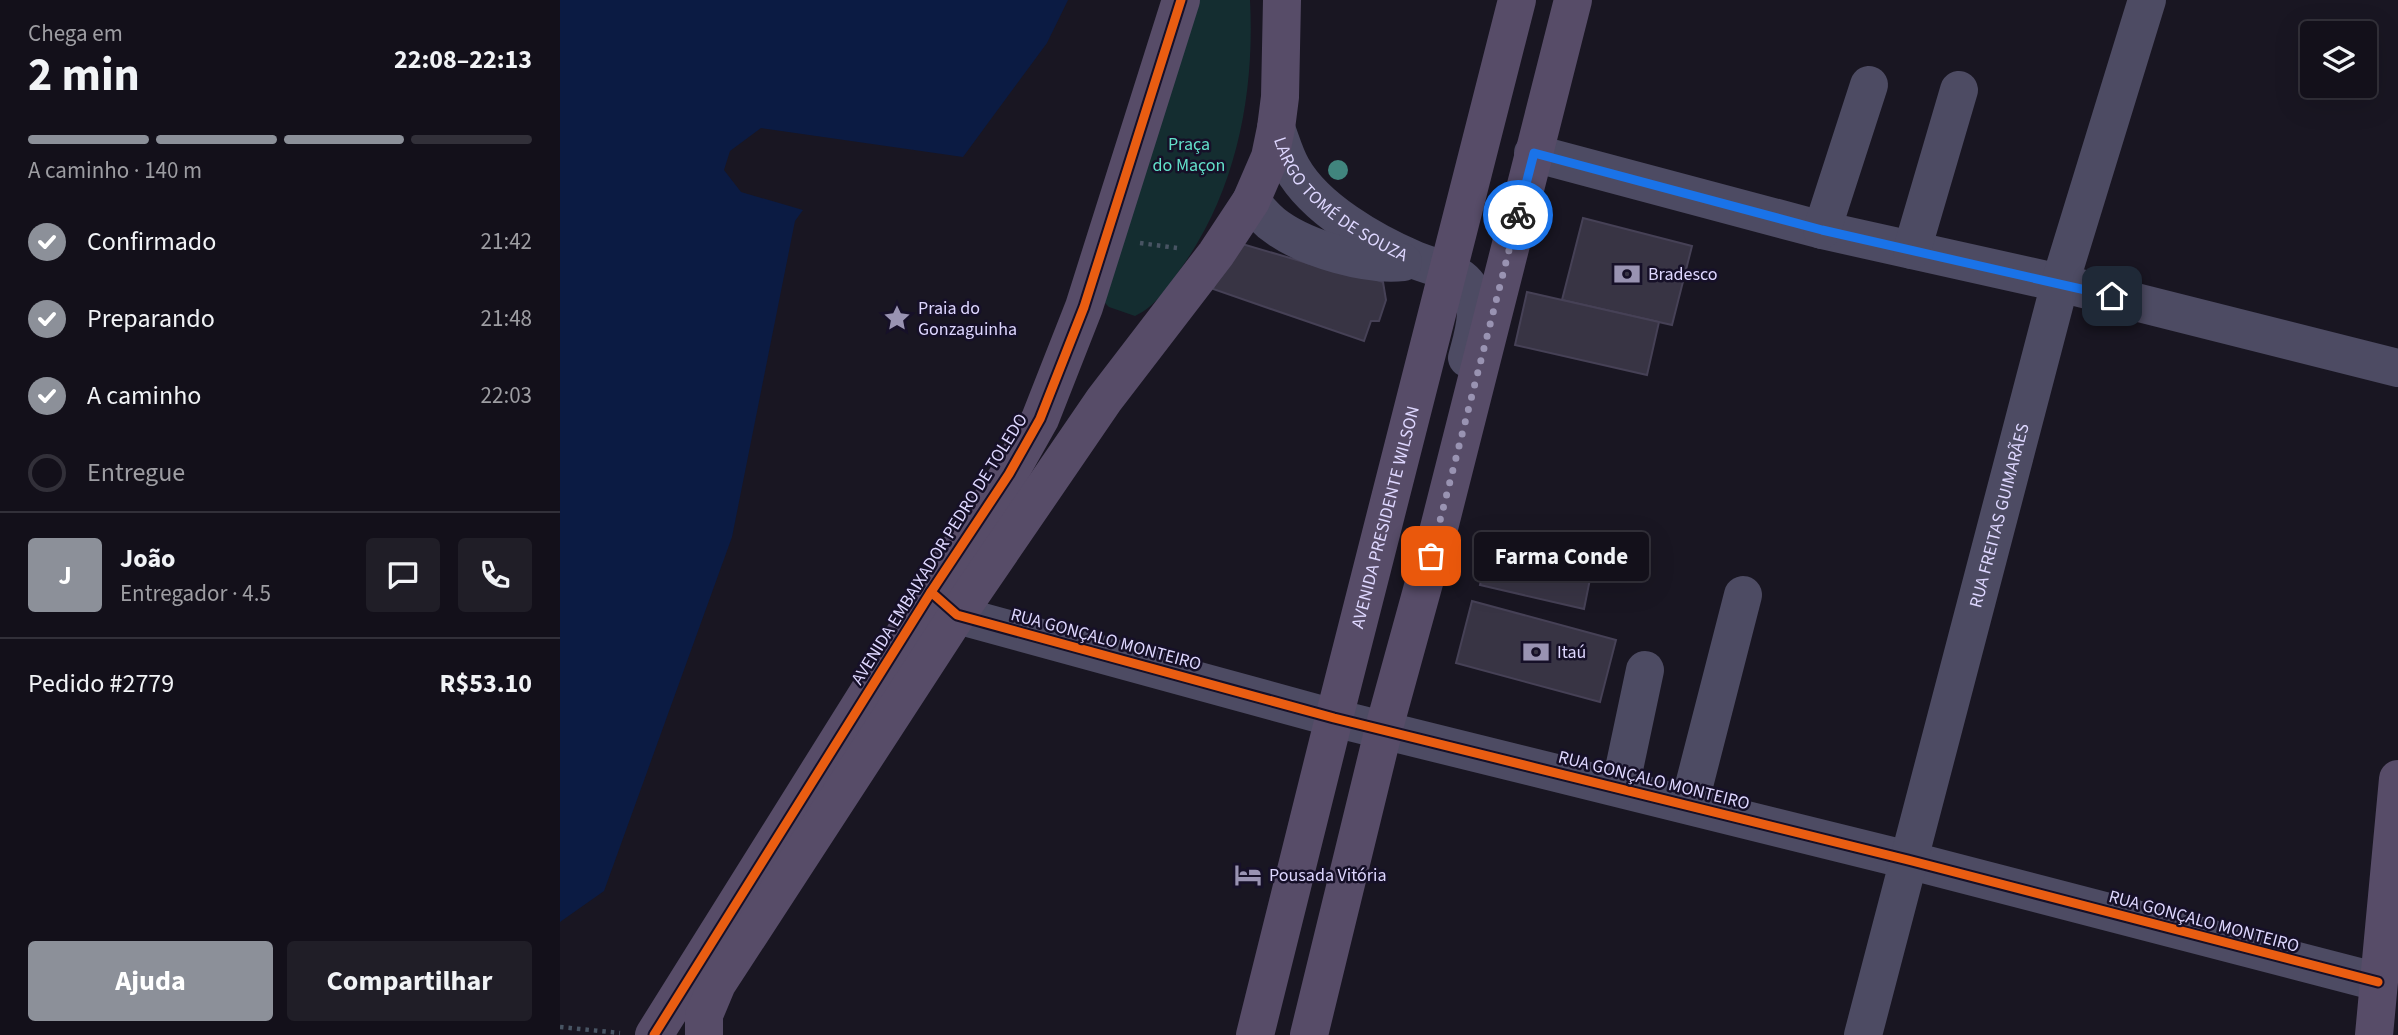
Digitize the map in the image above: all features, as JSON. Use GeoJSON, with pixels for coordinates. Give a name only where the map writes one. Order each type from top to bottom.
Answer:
{"type":"FeatureCollection","features":[{"type":"Feature","properties":{"kind":"main road","name":"AVENIDA EMBAIXADOR PEDRO DE TOLEDO"},"geometry":{"type":"LineString","coordinates":[[704,1035],[704,1015],[717,984],[944,603],[1040,419],[1084,307],[1181,0]]}},
{"type":"Feature","properties":{"kind":"main road","name":"AVENIDA EMBAIXADOR PEDRO DE TOLEDO"},"geometry":{"type":"LineString","coordinates":[[654,1035],[944,603],[1216,254],[1251,201],[1270,157],[1276,128],[1280,96],[1282,0]]}},
{"type":"Feature","properties":{"kind":"main road","name":"AVENIDA PRESIDENTE WILSON"},"geometry":{"type":"LineString","coordinates":[[1255,1035],[1334,718],[1432,266],[1517,0]]}},
{"type":"Feature","properties":{"kind":"main road"},"geometry":{"type":"LineString","coordinates":[[1309,1035],[1384,728],[1438,532],[1573,0]]}},
{"type":"Feature","properties":{"kind":"main road"},"geometry":{"type":"LineString","coordinates":[[2375,1035],[2398,779]]}},
{"type":"Feature","properties":{"kind":"street","name":"RUA FREITAS GUIMARÃES"},"geometry":{"type":"LineString","coordinates":[[1863,1035],[2060,283],[2147,0]]}},
{"type":"Feature","properties":{"kind":"street"},"geometry":{"type":"LineString","coordinates":[[1822,230],[1869,85]]}},
{"type":"Feature","properties":{"kind":"street"},"geometry":{"type":"LineString","coordinates":[[1912,250],[1959,90]]}},
{"type":"Feature","properties":{"kind":"street","name":"LARGO TOMÉ DE SOUZA"},"geometry":{"type":"LineString","coordinates":[[1276,128],[1291,167],[1317,200],[1362,232],[1432,266]]}},
{"type":"Feature","properties":{"kind":"street"},"geometry":{"type":"LineString","coordinates":[[1534,153],[1822,230],[2060,283],[2398,368]]}},
{"type":"Feature","properties":{"kind":"street","name":"LARGO TOMÉ DE SOUZA"},"geometry":{"type":"LineString","coordinates":[[1251,201],[1263,216],[1279,229],[1328,250],[1368,261],[1432,266]]}},
{"type":"Feature","properties":{"kind":"street"},"geometry":{"type":"LineString","coordinates":[[1432,266],[1466,282],[1475,301],[1476,324],[1449,426],[1438,532]]}},
{"type":"Feature","properties":{"kind":"street"},"geometry":{"type":"LineString","coordinates":[[1689,805],[1743,595]]}},
{"type":"Feature","properties":{"kind":"street","name":"RUA GONÇALO MONTEIRO"},"geometry":{"type":"LineString","coordinates":[[944,603],[1334,718],[1384,728],[1908,860],[2378,982]]}},
{"type":"Feature","properties":{"kind":"street"},"geometry":{"type":"LineString","coordinates":[[1620,788],[1645,670]]}},
{"type":"Feature","properties":{"kind":"path"},"geometry":{"type":"LineString","coordinates":[[1106,238],[1216,254]]}},
{"type":"Feature","properties":{"kind":"path"},"geometry":{"type":"LineString","coordinates":[[560,1027],[627,1035]]}},
{"type":"Feature","properties":{"kind":"green space","name":"Praça do Maçon"},"geometry":{"type":"Polygon","coordinates":[[[1193,0],[1250,0],[1251,36],[1245,107],[1228,176],[1199,241],[1160,296],[1135,316],[1109,307],[1099,297],[1193,0]]]}},
{"type":"Feature","properties":{"kind":"water"},"geometry":{"type":"Polygon","coordinates":[[[560,0],[1068,0],[1047,43],[963,157],[761,128],[730,151],[724,170],[741,192],[803,210],[795,221],[732,537],[604,891],[560,922],[560,0]]]}},
{"type":"Feature","properties":{"kind":"building","name":"Bradesco"},"geometry":{"type":"Polygon","coordinates":[[[1583,218],[1692,246],[1672,325],[1562,300],[1583,218]]]}},
{"type":"Feature","properties":{"kind":"building"},"geometry":{"type":"Polygon","coordinates":[[[1232,241],[1321,267],[1325,262],[1383,282],[1386,300],[1379,321],[1371,321],[1364,341],[1213,289],[1232,241]]]}},
{"type":"Feature","properties":{"kind":"building"},"geometry":{"type":"Polygon","coordinates":[[[1527,292],[1659,322],[1647,375],[1515,345],[1527,292]]]}},
{"type":"Feature","properties":{"kind":"building"},"geometry":{"type":"Polygon","coordinates":[[[1489,549],[1591,574],[1584,609],[1480,585],[1489,549]]]}},
{"type":"Feature","properties":{"kind":"building","name":"Itaú"},"geometry":{"type":"Polygon","coordinates":[[[1472,601],[1616,640],[1600,702],[1456,663],[1472,601]]]}},
{"type":"Feature","properties":{"kind":"cycle path"},"geometry":{"type":"LineString","coordinates":[[654,1035],[931,592],[1009,474],[1040,419],[1084,307],[1181,0]]}},
{"type":"Feature","properties":{"kind":"cycle path"},"geometry":{"type":"LineString","coordinates":[[931,592],[957,615],[1334,718],[1908,860],[2378,982]]}},
{"type":"Feature","properties":{"kind":"way so far"},"geometry":{"type":"LineString","coordinates":[[1431,556],[1518,215]]}},
{"type":"Feature","properties":{"kind":"place","name":"Bradesco"},"geometry":{"type":"Point","coordinates":[1627,274]}},
{"type":"Feature","properties":{"kind":"place","name":"Praia do Gonzaguinha"},"geometry":{"type":"Point","coordinates":[897,318]}},
{"type":"Feature","properties":{"kind":"place","name":"Farma Conde"},"geometry":{"type":"Point","coordinates":[1431,556]}},
{"type":"Feature","properties":{"kind":"place","name":"Itaú"},"geometry":{"type":"Point","coordinates":[1536,652]}},
{"type":"Feature","properties":{"kind":"place","name":"Pousada Vitória"},"geometry":{"type":"Point","coordinates":[1248,875]}},
{"type":"Feature","properties":{"kind":"route"},"geometry":{"type":"LineString","coordinates":[[1518,215],[1534,153],[1822,230],[2112,296]]}}]}
